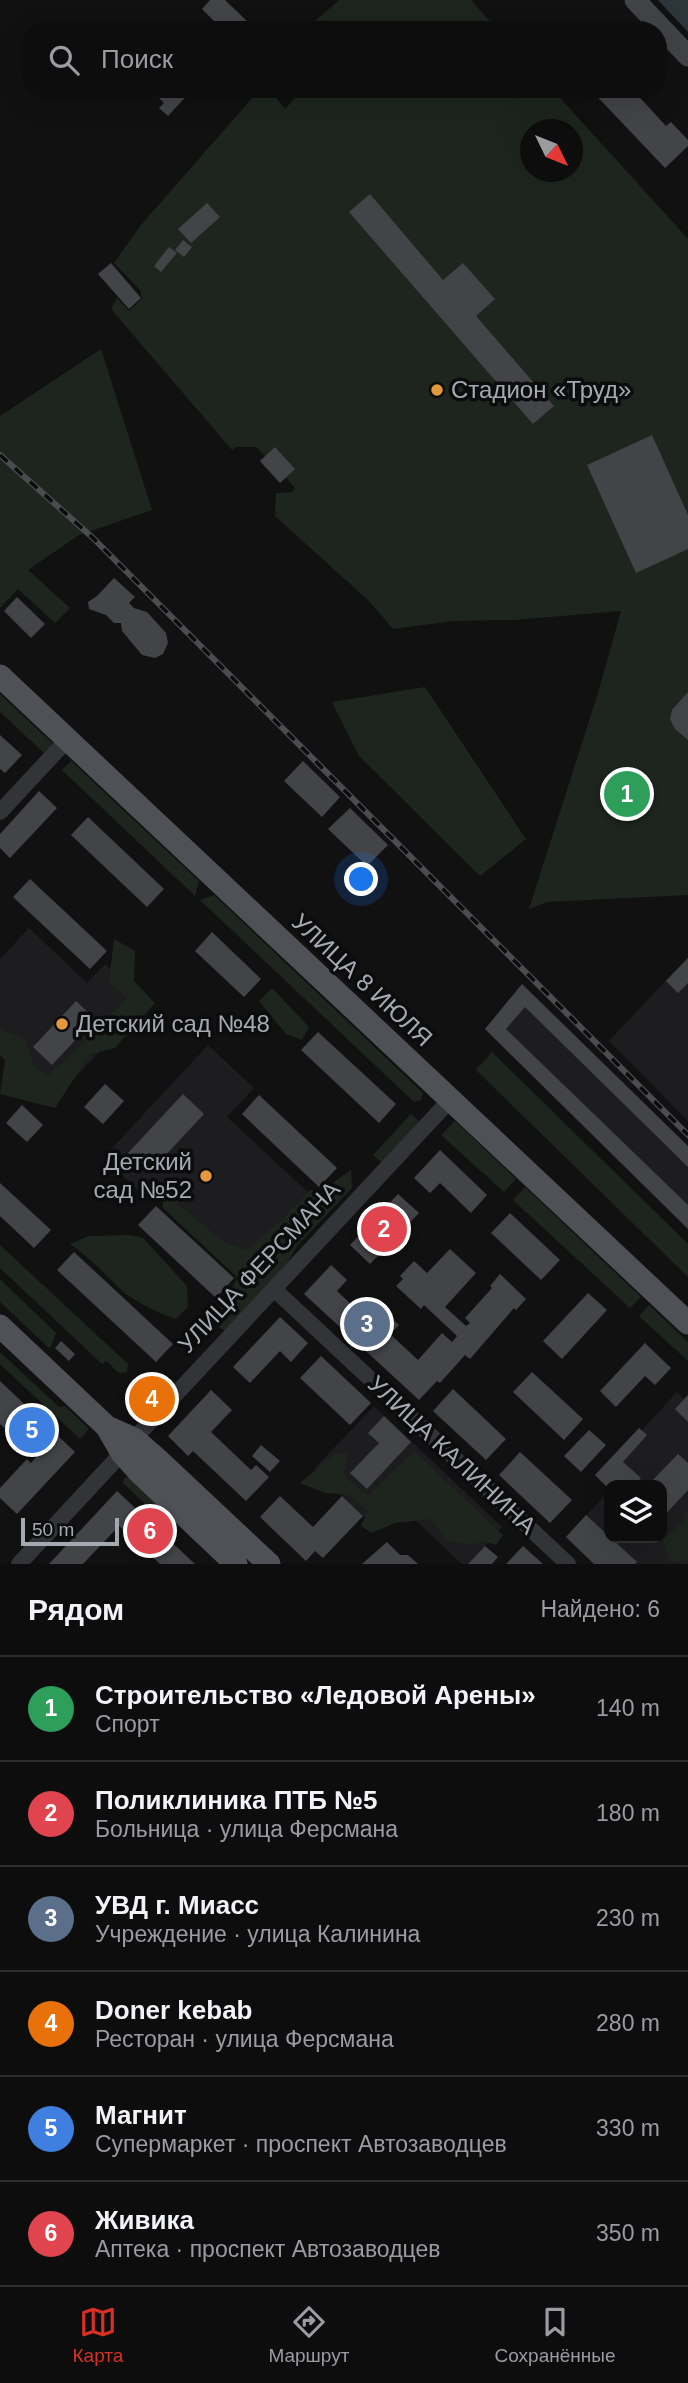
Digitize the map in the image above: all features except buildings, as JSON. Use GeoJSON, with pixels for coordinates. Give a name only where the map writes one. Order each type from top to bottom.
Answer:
{"type":"FeatureCollection","features":[{"type":"Feature","properties":{"kind":"main road","name":"УЛИЦА 8 ИЮЛЯ"},"geometry":{"type":"LineString","coordinates":[[0,676],[688,1323]]}},
{"type":"Feature","properties":{"kind":"main road"},"geometry":{"type":"LineString","coordinates":[[0,1326],[128,1446],[270,1564]]}},
{"type":"Feature","properties":{"kind":"main road"},"geometry":{"type":"LineString","coordinates":[[128,1446],[140,1473],[236,1564]]}},
{"type":"Feature","properties":{"kind":"street"},"geometry":{"type":"LineString","coordinates":[[635,0],[655,21]]}},
{"type":"Feature","properties":{"kind":"street"},"geometry":{"type":"LineString","coordinates":[[667,34],[688,56]]}},
{"type":"Feature","properties":{"kind":"street"},"geometry":{"type":"LineString","coordinates":[[0,812],[68,739]]}},
{"type":"Feature","properties":{"kind":"street","name":"УЛИЦА ФЕРСМАНА"},"geometry":{"type":"LineString","coordinates":[[19,1564],[452,1099]]}},
{"type":"Feature","properties":{"kind":"street","name":"УЛИЦА КАЛИНИНА"},"geometry":{"type":"LineString","coordinates":[[274,1289],[568,1564]]}},
{"type":"Feature","properties":{"kind":"shaded area"},"geometry":{"type":"Polygon","coordinates":[[[339,0],[471,0],[490,21],[315,21],[339,0]]]}},
{"type":"Feature","properties":{"kind":"shaded area"},"geometry":{"type":"Polygon","coordinates":[[[658,0],[688,0],[688,32],[658,0]]]}},
{"type":"Feature","properties":{"kind":"shaded area","name":"Стадион «Труд»"},"geometry":{"type":"Polygon","coordinates":[[[252,98],[276,98],[285,109],[295,98],[560,98],[579,119],[520,119],[520,182],[583,182],[583,123],[688,239],[688,895],[547,902],[529,909],[598,693],[621,611],[514,620],[453,621],[393,629],[369,601],[275,516],[276,493],[293,492],[295,488],[286,478],[280,483],[260,461],[265,456],[256,447],[236,447],[232,450],[111,309],[117,298],[129,311],[142,299],[140,290],[114,263],[141,225],[252,98]]]}},
{"type":"Feature","properties":{"kind":"shaded area"},"geometry":{"type":"Polygon","coordinates":[[[101,349],[152,510],[79,535],[28,570],[70,608],[55,623],[18,589],[0,608],[0,416],[101,349]]]}},
{"type":"Feature","properties":{"kind":"shaded area"},"geometry":{"type":"Polygon","coordinates":[[[425,687],[526,839],[480,876],[359,756],[332,702],[425,687]]]}},
{"type":"Feature","properties":{"kind":"shaded area"},"geometry":{"type":"Polygon","coordinates":[[[0,694],[53,744],[44,753],[0,712],[0,694]]]}},
{"type":"Feature","properties":{"kind":"shaded area"},"geometry":{"type":"Polygon","coordinates":[[[71,761],[199,881],[195,896],[62,770],[71,761]]]}},
{"type":"Feature","properties":{"kind":"shaded area"},"geometry":{"type":"Polygon","coordinates":[[[214,895],[423,1093],[421,1100],[414,1102],[200,900],[214,895]]]}},
{"type":"Feature","properties":{"kind":"shaded area","name":"Детский сад №48"},"geometry":{"type":"Polygon","coordinates":[[[29,928],[87,983],[105,964],[146,1002],[56,1098],[0,1047],[0,959],[29,928]]]}},
{"type":"Feature","properties":{"kind":"shaded area"},"geometry":{"type":"Polygon","coordinates":[[[114,939],[135,951],[134,981],[155,1003],[115,1048],[90,1054],[55,1108],[0,1094],[5,1060],[0,1055],[0,1029],[25,1039],[34,1066],[47,1076],[127,998],[109,982],[114,939]]]}},
{"type":"Feature","properties":{"kind":"shaded area"},"geometry":{"type":"Polygon","coordinates":[[[688,957],[688,1121],[609,1041],[688,957]]]}},
{"type":"Feature","properties":{"kind":"shaded area"},"geometry":{"type":"Polygon","coordinates":[[[522,984],[688,1146],[688,1229],[485,1029],[522,984]]]}},
{"type":"Feature","properties":{"kind":"shaded area"},"geometry":{"type":"Polygon","coordinates":[[[272,988],[309,1027],[302,1040],[286,1034],[259,1001],[272,988]]]}},
{"type":"Feature","properties":{"kind":"shaded area","name":"Детский сад №52"},"geometry":{"type":"Polygon","coordinates":[[[208,1045],[254,1088],[227,1117],[312,1196],[240,1272],[157,1195],[150,1201],[103,1158],[208,1045]]]}},
{"type":"Feature","properties":{"kind":"shaded area"},"geometry":{"type":"Polygon","coordinates":[[[492,1052],[688,1244],[688,1277],[476,1070],[492,1052]]]}},
{"type":"Feature","properties":{"kind":"shaded area"},"geometry":{"type":"Polygon","coordinates":[[[411,1114],[421,1123],[383,1164],[373,1155],[411,1114]]]}},
{"type":"Feature","properties":{"kind":"shaded area"},"geometry":{"type":"Polygon","coordinates":[[[455,1121],[516,1179],[504,1192],[441,1135],[455,1121]]]}},
{"type":"Feature","properties":{"kind":"shaded area"},"geometry":{"type":"Polygon","coordinates":[[[351,1170],[352,1188],[297,1246],[278,1280],[237,1335],[219,1328],[220,1306],[238,1278],[163,1208],[163,1192],[224,1242],[246,1250],[282,1220],[310,1190],[320,1192],[351,1170]]]}},
{"type":"Feature","properties":{"kind":"shaded area"},"geometry":{"type":"Polygon","coordinates":[[[525,1187],[641,1297],[630,1308],[513,1200],[525,1187]]]}},
{"type":"Feature","properties":{"kind":"shaded area"},"geometry":{"type":"Polygon","coordinates":[[[130,1235],[143,1238],[187,1286],[188,1307],[176,1319],[149,1308],[125,1293],[70,1244],[89,1236],[130,1235]]]}},
{"type":"Feature","properties":{"kind":"shaded area"},"geometry":{"type":"Polygon","coordinates":[[[0,1245],[128,1364],[127,1372],[119,1373],[106,1361],[102,1364],[0,1268],[0,1245]]]}},
{"type":"Feature","properties":{"kind":"shaded area"},"geometry":{"type":"Polygon","coordinates":[[[0,1279],[56,1333],[50,1349],[0,1302],[0,1279]]]}},
{"type":"Feature","properties":{"kind":"shaded area"},"geometry":{"type":"Polygon","coordinates":[[[649,1305],[688,1342],[688,1361],[639,1316],[649,1305]]]}},
{"type":"Feature","properties":{"kind":"shaded area"},"geometry":{"type":"Polygon","coordinates":[[[0,1352],[59,1407],[65,1406],[89,1429],[80,1439],[0,1364],[0,1352]]]}},
{"type":"Feature","properties":{"kind":"shaded area"},"geometry":{"type":"Polygon","coordinates":[[[677,1392],[684,1399],[688,1395],[688,1564],[594,1564],[566,1537],[604,1496],[604,1543],[667,1543],[667,1480],[604,1480],[604,1484],[595,1475],[639,1428],[642,1430],[677,1392]]]}},
{"type":"Feature","properties":{"kind":"shaded area"},"geometry":{"type":"Polygon","coordinates":[[[374,1406],[502,1527],[468,1564],[462,1564],[395,1501],[372,1524],[314,1469],[374,1406]]]}},
{"type":"Feature","properties":{"kind":"shaded area"},"geometry":{"type":"Polygon","coordinates":[[[414,1451],[503,1535],[496,1545],[483,1541],[472,1545],[447,1541],[430,1519],[395,1523],[372,1533],[361,1526],[368,1511],[349,1495],[325,1493],[300,1483],[335,1454],[348,1453],[343,1475],[368,1496],[414,1451]]]}},
{"type":"Feature","properties":{"kind":"shaded area"},"geometry":{"type":"Polygon","coordinates":[[[130,1476],[173,1517],[173,1531],[123,1483],[124,1478],[130,1476]]]}},
{"type":"Feature","properties":{"kind":"shaded area"},"geometry":{"type":"Polygon","coordinates":[[[688,1507],[688,1560],[670,1562],[663,1543],[667,1543],[667,1536],[682,1522],[688,1507]]]}},
{"type":"Feature","properties":{"kind":"railway"},"geometry":{"type":"LineString","coordinates":[[0,455],[92,537],[688,1135]]}},
{"type":"Feature","properties":{"kind":"place","name":"Стадион «Труд»"},"geometry":{"type":"Point","coordinates":[437,390]}},
{"type":"Feature","properties":{"kind":"place","name":"Строительство «Ледовой Арены»"},"geometry":{"type":"Point","coordinates":[627,794]}},
{"type":"Feature","properties":{"kind":"place","name":"Детский сад №48"},"geometry":{"type":"Point","coordinates":[62,1024]}},
{"type":"Feature","properties":{"kind":"place","name":"Детский сад №52"},"geometry":{"type":"Point","coordinates":[206,1176]}},
{"type":"Feature","properties":{"kind":"place","name":"Поликлиника ПТБ №5"},"geometry":{"type":"Point","coordinates":[384,1229]}},
{"type":"Feature","properties":{"kind":"place","name":"УВД г. Миасс"},"geometry":{"type":"Point","coordinates":[367,1324]}},
{"type":"Feature","properties":{"kind":"place","name":"Doner kebab"},"geometry":{"type":"Point","coordinates":[152,1399]}},
{"type":"Feature","properties":{"kind":"place","name":"Магнит"},"geometry":{"type":"Point","coordinates":[32,1430]}},
{"type":"Feature","properties":{"kind":"place","name":"Живика"},"geometry":{"type":"Point","coordinates":[150,1531]}}]}
